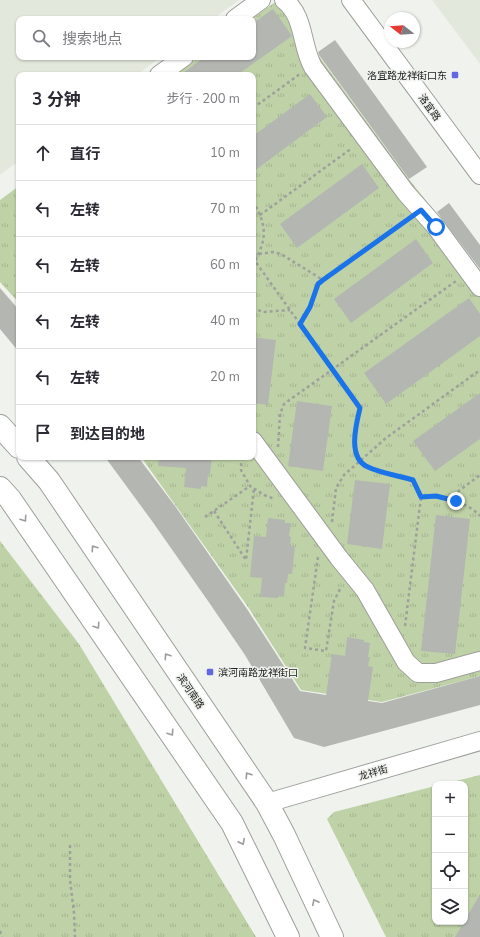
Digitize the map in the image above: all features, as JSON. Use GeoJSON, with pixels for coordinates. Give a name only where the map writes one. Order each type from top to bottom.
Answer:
{"type":"FeatureCollection","features":[{"type":"Feature","properties":{"kind":"highway"},"geometry":{"type":"LineString","coordinates":[[0,426],[16,444]]}},
{"type":"Feature","properties":{"kind":"highway","name":"滨河南路"},"geometry":{"type":"LineString","coordinates":[[31,460],[49,481],[267,803],[284,835],[332,937]]}},
{"type":"Feature","properties":{"kind":"highway"},"geometry":{"type":"LineString","coordinates":[[0,488],[10,499],[232,823],[288,937]]}},
{"type":"Feature","properties":{"kind":"street"},"geometry":{"type":"LineString","coordinates":[[239,16],[261,0]]}},
{"type":"Feature","properties":{"kind":"street"},"geometry":{"type":"LineString","coordinates":[[284,0],[297,14],[307,58],[312,66],[406,193],[436,227],[480,287]]}},
{"type":"Feature","properties":{"kind":"street","name":"洛宜路"},"geometry":{"type":"LineString","coordinates":[[351,0],[480,175]]}},
{"type":"Feature","properties":{"kind":"street"},"geometry":{"type":"LineString","coordinates":[[365,0],[384,26]]}},
{"type":"Feature","properties":{"kind":"street","name":"洛宜路"},"geometry":{"type":"LineString","coordinates":[[400,48],[480,156]]}},
{"type":"Feature","properties":{"kind":"street"},"geometry":{"type":"LineString","coordinates":[[164,72],[180,60]]}},
{"type":"Feature","properties":{"kind":"street"},"geometry":{"type":"LineString","coordinates":[[256,445],[326,541],[365,590],[406,662],[418,673],[436,673],[480,661]]}},
{"type":"Feature","properties":{"kind":"street","name":"龙祥街"},"geometry":{"type":"LineString","coordinates":[[267,803],[480,741]]}},
{"type":"Feature","properties":{"kind":"path"},"geometry":{"type":"LineString","coordinates":[[256,106],[312,66]]}},
{"type":"Feature","properties":{"kind":"path"},"geometry":{"type":"LineString","coordinates":[[260,215],[366,138]]}},
{"type":"Feature","properties":{"kind":"path"},"geometry":{"type":"LineString","coordinates":[[256,207],[263,219],[264,237],[262,248],[256,259]]}},
{"type":"Feature","properties":{"kind":"path"},"geometry":{"type":"LineString","coordinates":[[300,324],[310,307],[318,284],[421,210]]}},
{"type":"Feature","properties":{"kind":"path"},"geometry":{"type":"LineString","coordinates":[[259,254],[273,252],[281,254],[323,280]]}},
{"type":"Feature","properties":{"kind":"path"},"geometry":{"type":"LineString","coordinates":[[256,262],[360,408],[354,434],[357,456],[367,467],[413,480],[421,497],[401,654]]}},
{"type":"Feature","properties":{"kind":"path"},"geometry":{"type":"LineString","coordinates":[[276,473],[280,414],[284,404],[469,272]]}},
{"type":"Feature","properties":{"kind":"path"},"geometry":{"type":"LineString","coordinates":[[256,309],[262,312],[290,310]]}},
{"type":"Feature","properties":{"kind":"path"},"geometry":{"type":"LineString","coordinates":[[349,570],[334,601],[326,651],[305,648],[336,488],[344,475],[386,438],[480,370]]}},
{"type":"Feature","properties":{"kind":"path"},"geometry":{"type":"LineString","coordinates":[[242,460],[241,470],[250,486],[269,497],[280,500],[296,501]]}},
{"type":"Feature","properties":{"kind":"path"},"geometry":{"type":"LineString","coordinates":[[448,499],[480,475]]}},
{"type":"Feature","properties":{"kind":"path"},"geometry":{"type":"LineString","coordinates":[[205,517],[250,486]]}},
{"type":"Feature","properties":{"kind":"path"},"geometry":{"type":"LineString","coordinates":[[214,511],[246,560],[254,488]]}},
{"type":"Feature","properties":{"kind":"path"},"geometry":{"type":"LineString","coordinates":[[421,497],[436,496],[456,501],[477,512],[480,516]]}},
{"type":"Feature","properties":{"kind":"path"},"geometry":{"type":"LineString","coordinates":[[70,845],[70,880],[74,913],[74,937]]}},
{"type":"Feature","properties":{"kind":"path"},"geometry":{"type":"LineString","coordinates":[[0,931],[2,937]]}},
{"type":"Feature","properties":{"kind":"shaded area"},"geometry":{"type":"Polygon","coordinates":[[[0,0],[239,0],[217,16],[16,16],[16,60],[157,60],[141,72],[16,72],[16,163],[0,175],[0,0]]]}},
{"type":"Feature","properties":{"kind":"shaded area"},"geometry":{"type":"Polygon","coordinates":[[[432,0],[480,0],[480,64],[432,0]]]}},
{"type":"Feature","properties":{"kind":"green space"},"geometry":{"type":"Polygon","coordinates":[[[278,0],[408,178],[480,273],[480,676],[382,702],[301,690],[248,607],[143,460],[256,460],[256,72],[178,72],[195,60],[256,60],[256,16],[278,0]]]}},
{"type":"Feature","properties":{"kind":"green space"},"geometry":{"type":"Polygon","coordinates":[[[16,188],[16,300],[0,282],[0,200],[16,188]]]}},
{"type":"Feature","properties":{"kind":"green space"},"geometry":{"type":"Polygon","coordinates":[[[0,541],[79,644],[256,937],[0,937],[0,541]]]}},
{"type":"Feature","properties":{"kind":"green space"},"geometry":{"type":"Polygon","coordinates":[[[480,775],[480,937],[386,937],[327,819],[334,812],[432,787],[432,925],[468,925],[468,781],[456,781],[480,775]]]}},
{"type":"Feature","properties":{"kind":"building"},"geometry":{"type":"Polygon","coordinates":[[[273,9],[292,36],[241,72],[184,72],[201,60],[256,60],[256,21],[273,9]]]}},
{"type":"Feature","properties":{"kind":"building"},"geometry":{"type":"Polygon","coordinates":[[[335,40],[427,167],[409,179],[319,55],[318,52],[335,40]]]}},
{"type":"Feature","properties":{"kind":"building"},"geometry":{"type":"Polygon","coordinates":[[[310,94],[327,117],[256,170],[256,134],[310,94]]]}},
{"type":"Feature","properties":{"kind":"building"},"geometry":{"type":"Polygon","coordinates":[[[362,164],[379,188],[297,248],[280,224],[362,164]]]}},
{"type":"Feature","properties":{"kind":"building"},"geometry":{"type":"Polygon","coordinates":[[[449,203],[480,245],[480,269],[437,212],[449,203]]]}},
{"type":"Feature","properties":{"kind":"building"},"geometry":{"type":"Polygon","coordinates":[[[416,239],[433,263],[351,323],[334,299],[416,239]]]}},
{"type":"Feature","properties":{"kind":"building"},"geometry":{"type":"Polygon","coordinates":[[[0,288],[16,307],[16,348],[0,329],[0,288]]]}},
{"type":"Feature","properties":{"kind":"building"},"geometry":{"type":"Polygon","coordinates":[[[469,298],[480,314],[480,336],[386,404],[364,373],[469,298]]]}},
{"type":"Feature","properties":{"kind":"building"},"geometry":{"type":"Polygon","coordinates":[[[256,337],[276,340],[268,405],[256,403],[256,337]]]}},
{"type":"Feature","properties":{"kind":"building"},"geometry":{"type":"Polygon","coordinates":[[[480,393],[480,439],[435,471],[413,441],[480,393]]]}},
{"type":"Feature","properties":{"kind":"building"},"geometry":{"type":"Polygon","coordinates":[[[297,401],[332,406],[323,471],[288,466],[297,401]]]}},
{"type":"Feature","properties":{"kind":"building"},"geometry":{"type":"Polygon","coordinates":[[[107,460],[140,460],[175,506],[247,609],[300,691],[326,695],[332,654],[345,656],[347,637],[364,640],[364,642],[370,643],[368,657],[370,657],[368,666],[373,667],[368,701],[382,703],[480,676],[480,705],[324,747],[294,738],[245,655],[152,521],[107,460]]]}},
{"type":"Feature","properties":{"kind":"building"},"geometry":{"type":"Polygon","coordinates":[[[159,460],[212,460],[210,474],[208,473],[207,487],[201,486],[201,489],[184,487],[186,468],[158,466],[159,460]]]}},
{"type":"Feature","properties":{"kind":"building"},"geometry":{"type":"Polygon","coordinates":[[[355,480],[390,484],[382,549],[347,544],[355,480]]]}},
{"type":"Feature","properties":{"kind":"building"},"geometry":{"type":"Polygon","coordinates":[[[436,515],[470,519],[455,654],[421,651],[436,515]]]}},
{"type":"Feature","properties":{"kind":"building"},"geometry":{"type":"Polygon","coordinates":[[[268,518],[285,520],[285,523],[291,523],[289,536],[291,537],[290,546],[295,546],[292,574],[288,574],[287,583],[285,583],[284,596],[278,595],[278,598],[260,597],[262,578],[250,577],[254,536],[266,537],[268,518]]]}},
{"type":"Feature","properties":{"kind":"building"},"geometry":{"type":"Polygon","coordinates":[[[480,894],[480,937],[455,937],[462,925],[468,925],[468,915],[480,894]]]}},
{"type":"Feature","properties":{"kind":"place","name":"洛宜路龙祥街口东"},"geometry":{"type":"Point","coordinates":[455,75]}},
{"type":"Feature","properties":{"kind":"place","name":"滨河南路龙祥街口"},"geometry":{"type":"Point","coordinates":[210,672]}},
{"type":"Feature","properties":{"kind":"route"},"geometry":{"type":"LineString","coordinates":[[436,227],[421,210],[318,284],[310,307],[300,324],[360,408],[354,434],[357,456],[367,467],[413,480],[421,497],[436,496],[456,501]]}}]}
